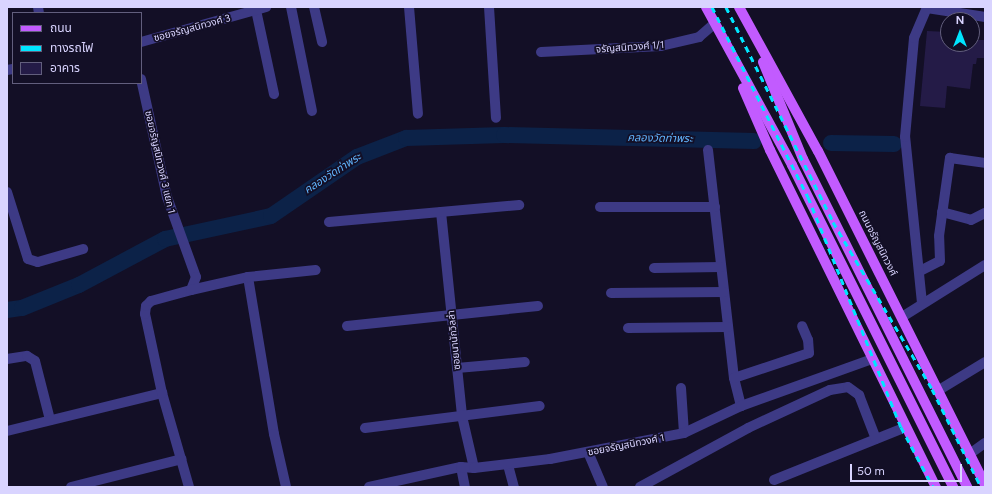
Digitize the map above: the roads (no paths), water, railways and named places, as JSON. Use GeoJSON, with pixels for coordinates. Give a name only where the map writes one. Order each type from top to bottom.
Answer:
{"type":"FeatureCollection","features":[{"type":"Feature","properties":{"kind":"main road"},"geometry":{"type":"LineString","coordinates":[[706,7],[795,171],[953,487]]}},
{"type":"Feature","properties":{"kind":"main road","name":"ถนนจรัญสนิทวงศ์"},"geometry":{"type":"LineString","coordinates":[[741,11],[818,151],[939,390],[985,485]]}},
{"type":"Feature","properties":{"kind":"main road","name":"ถนนจรัญสนิทวงศ์"},"geometry":{"type":"LineString","coordinates":[[741,11],[803,159],[967,487]]}},
{"type":"Feature","properties":{"kind":"main road"},"geometry":{"type":"LineString","coordinates":[[719,33],[770,150],[936,487]]}},
{"type":"Feature","properties":{"kind":"street"},"geometry":{"type":"LineString","coordinates":[[291,7],[312,111]]}},
{"type":"Feature","properties":{"kind":"street"},"geometry":{"type":"LineString","coordinates":[[314,7],[322,42]]}},
{"type":"Feature","properties":{"kind":"street"},"geometry":{"type":"LineString","coordinates":[[409,7],[418,114]]}},
{"type":"Feature","properties":{"kind":"street"},"geometry":{"type":"LineString","coordinates":[[489,7],[496,118]]}},
{"type":"Feature","properties":{"kind":"street"},"geometry":{"type":"LineString","coordinates":[[922,304],[920,271],[905,136],[914,38],[927,7],[985,17]]}},
{"type":"Feature","properties":{"kind":"street"},"geometry":{"type":"LineString","coordinates":[[261,8],[274,94]]}},
{"type":"Feature","properties":{"kind":"street","name":"ซอยจรัญสนิทวงศ์ 3"},"geometry":{"type":"LineString","coordinates":[[142,42],[261,8]]}},
{"type":"Feature","properties":{"kind":"street","name":"จรัญสนิทวงศ์ 1/1"},"geometry":{"type":"LineString","coordinates":[[541,52],[661,46],[699,37],[714,24]]}},
{"type":"Feature","properties":{"kind":"street","name":"ซอยจรัญสนิทวงศ์ 3 แยก 1"},"geometry":{"type":"LineString","coordinates":[[142,83],[176,226],[196,277],[191,290]]}},
{"type":"Feature","properties":{"kind":"street"},"geometry":{"type":"LineString","coordinates":[[708,150],[734,378],[741,406]]}},
{"type":"Feature","properties":{"kind":"street"},"geometry":{"type":"LineString","coordinates":[[920,271],[940,260],[942,212],[950,158],[985,163]]}},
{"type":"Feature","properties":{"kind":"street"},"geometry":{"type":"LineString","coordinates":[[7,192],[28,258],[38,262],[83,249]]}},
{"type":"Feature","properties":{"kind":"street"},"geometry":{"type":"LineString","coordinates":[[329,222],[519,205]]}},
{"type":"Feature","properties":{"kind":"street"},"geometry":{"type":"LineString","coordinates":[[600,207],[714,207]]}},
{"type":"Feature","properties":{"kind":"street","name":"ซอยนานักวิลล่า"},"geometry":{"type":"LineString","coordinates":[[441,212],[462,416],[474,468]]}},
{"type":"Feature","properties":{"kind":"street"},"geometry":{"type":"LineString","coordinates":[[942,212],[971,220],[985,213]]}},
{"type":"Feature","properties":{"kind":"street"},"geometry":{"type":"LineString","coordinates":[[902,317],[985,265]]}},
{"type":"Feature","properties":{"kind":"street"},"geometry":{"type":"LineString","coordinates":[[654,268],[721,267]]}},
{"type":"Feature","properties":{"kind":"street"},"geometry":{"type":"LineString","coordinates":[[189,487],[162,393],[145,314],[146,306],[151,301],[248,277],[316,270]]}},
{"type":"Feature","properties":{"kind":"street"},"geometry":{"type":"LineString","coordinates":[[248,277],[274,434],[286,487]]}},
{"type":"Feature","properties":{"kind":"street"},"geometry":{"type":"LineString","coordinates":[[611,293],[724,292]]}},
{"type":"Feature","properties":{"kind":"street"},"geometry":{"type":"LineString","coordinates":[[347,326],[538,306]]}},
{"type":"Feature","properties":{"kind":"street"},"geometry":{"type":"LineString","coordinates":[[734,378],[809,353],[809,344],[802,326]]}},
{"type":"Feature","properties":{"kind":"street"},"geometry":{"type":"LineString","coordinates":[[628,328],[728,328]]}},
{"type":"Feature","properties":{"kind":"street"},"geometry":{"type":"LineString","coordinates":[[7,359],[27,356],[35,361],[50,420]]}},
{"type":"Feature","properties":{"kind":"street","name":"ซอยจรัญสนิทวงศ์ 1"},"geometry":{"type":"LineString","coordinates":[[369,487],[460,467],[474,468],[508,465],[588,452],[684,433],[741,406],[872,359]]}},
{"type":"Feature","properties":{"kind":"street"},"geometry":{"type":"LineString","coordinates":[[457,368],[525,362]]}},
{"type":"Feature","properties":{"kind":"street"},"geometry":{"type":"LineString","coordinates":[[939,390],[985,362]]}},
{"type":"Feature","properties":{"kind":"street"},"geometry":{"type":"LineString","coordinates":[[640,487],[748,428],[830,390],[848,387],[859,395],[876,439]]}},
{"type":"Feature","properties":{"kind":"street"},"geometry":{"type":"LineString","coordinates":[[681,388],[684,433]]}},
{"type":"Feature","properties":{"kind":"street"},"geometry":{"type":"LineString","coordinates":[[7,431],[162,393]]}},
{"type":"Feature","properties":{"kind":"street"},"geometry":{"type":"LineString","coordinates":[[365,428],[540,406]]}},
{"type":"Feature","properties":{"kind":"street"},"geometry":{"type":"LineString","coordinates":[[774,480],[906,426]]}},
{"type":"Feature","properties":{"kind":"street"},"geometry":{"type":"LineString","coordinates":[[970,453],[985,443]]}},
{"type":"Feature","properties":{"kind":"street"},"geometry":{"type":"LineString","coordinates":[[588,452],[603,487]]}},
{"type":"Feature","properties":{"kind":"street"},"geometry":{"type":"LineString","coordinates":[[71,487],[182,459]]}},
{"type":"Feature","properties":{"kind":"street"},"geometry":{"type":"LineString","coordinates":[[508,465],[514,487]]}},
{"type":"Feature","properties":{"kind":"street"},"geometry":{"type":"LineString","coordinates":[[460,467],[465,487]]}},
{"type":"Feature","properties":{"kind":"waterway","name":"คลองวัดท่าพระ"},"geometry":{"type":"LineString","coordinates":[[7,310],[22,308],[79,285],[165,239],[271,216],[357,157],[406,138],[504,135],[754,141]]}},
{"type":"Feature","properties":{"kind":"waterway","name":"คลองวัดท่าพระ"},"geometry":{"type":"LineString","coordinates":[[831,143],[894,144]]}},
{"type":"Feature","properties":{"kind":"railway"},"geometry":{"type":"LineString","coordinates":[[712,7],[808,197],[901,427],[933,487]]}},
{"type":"Feature","properties":{"kind":"railway"},"geometry":{"type":"LineString","coordinates":[[726,7],[833,222],[932,389],[981,487]]}}]}
